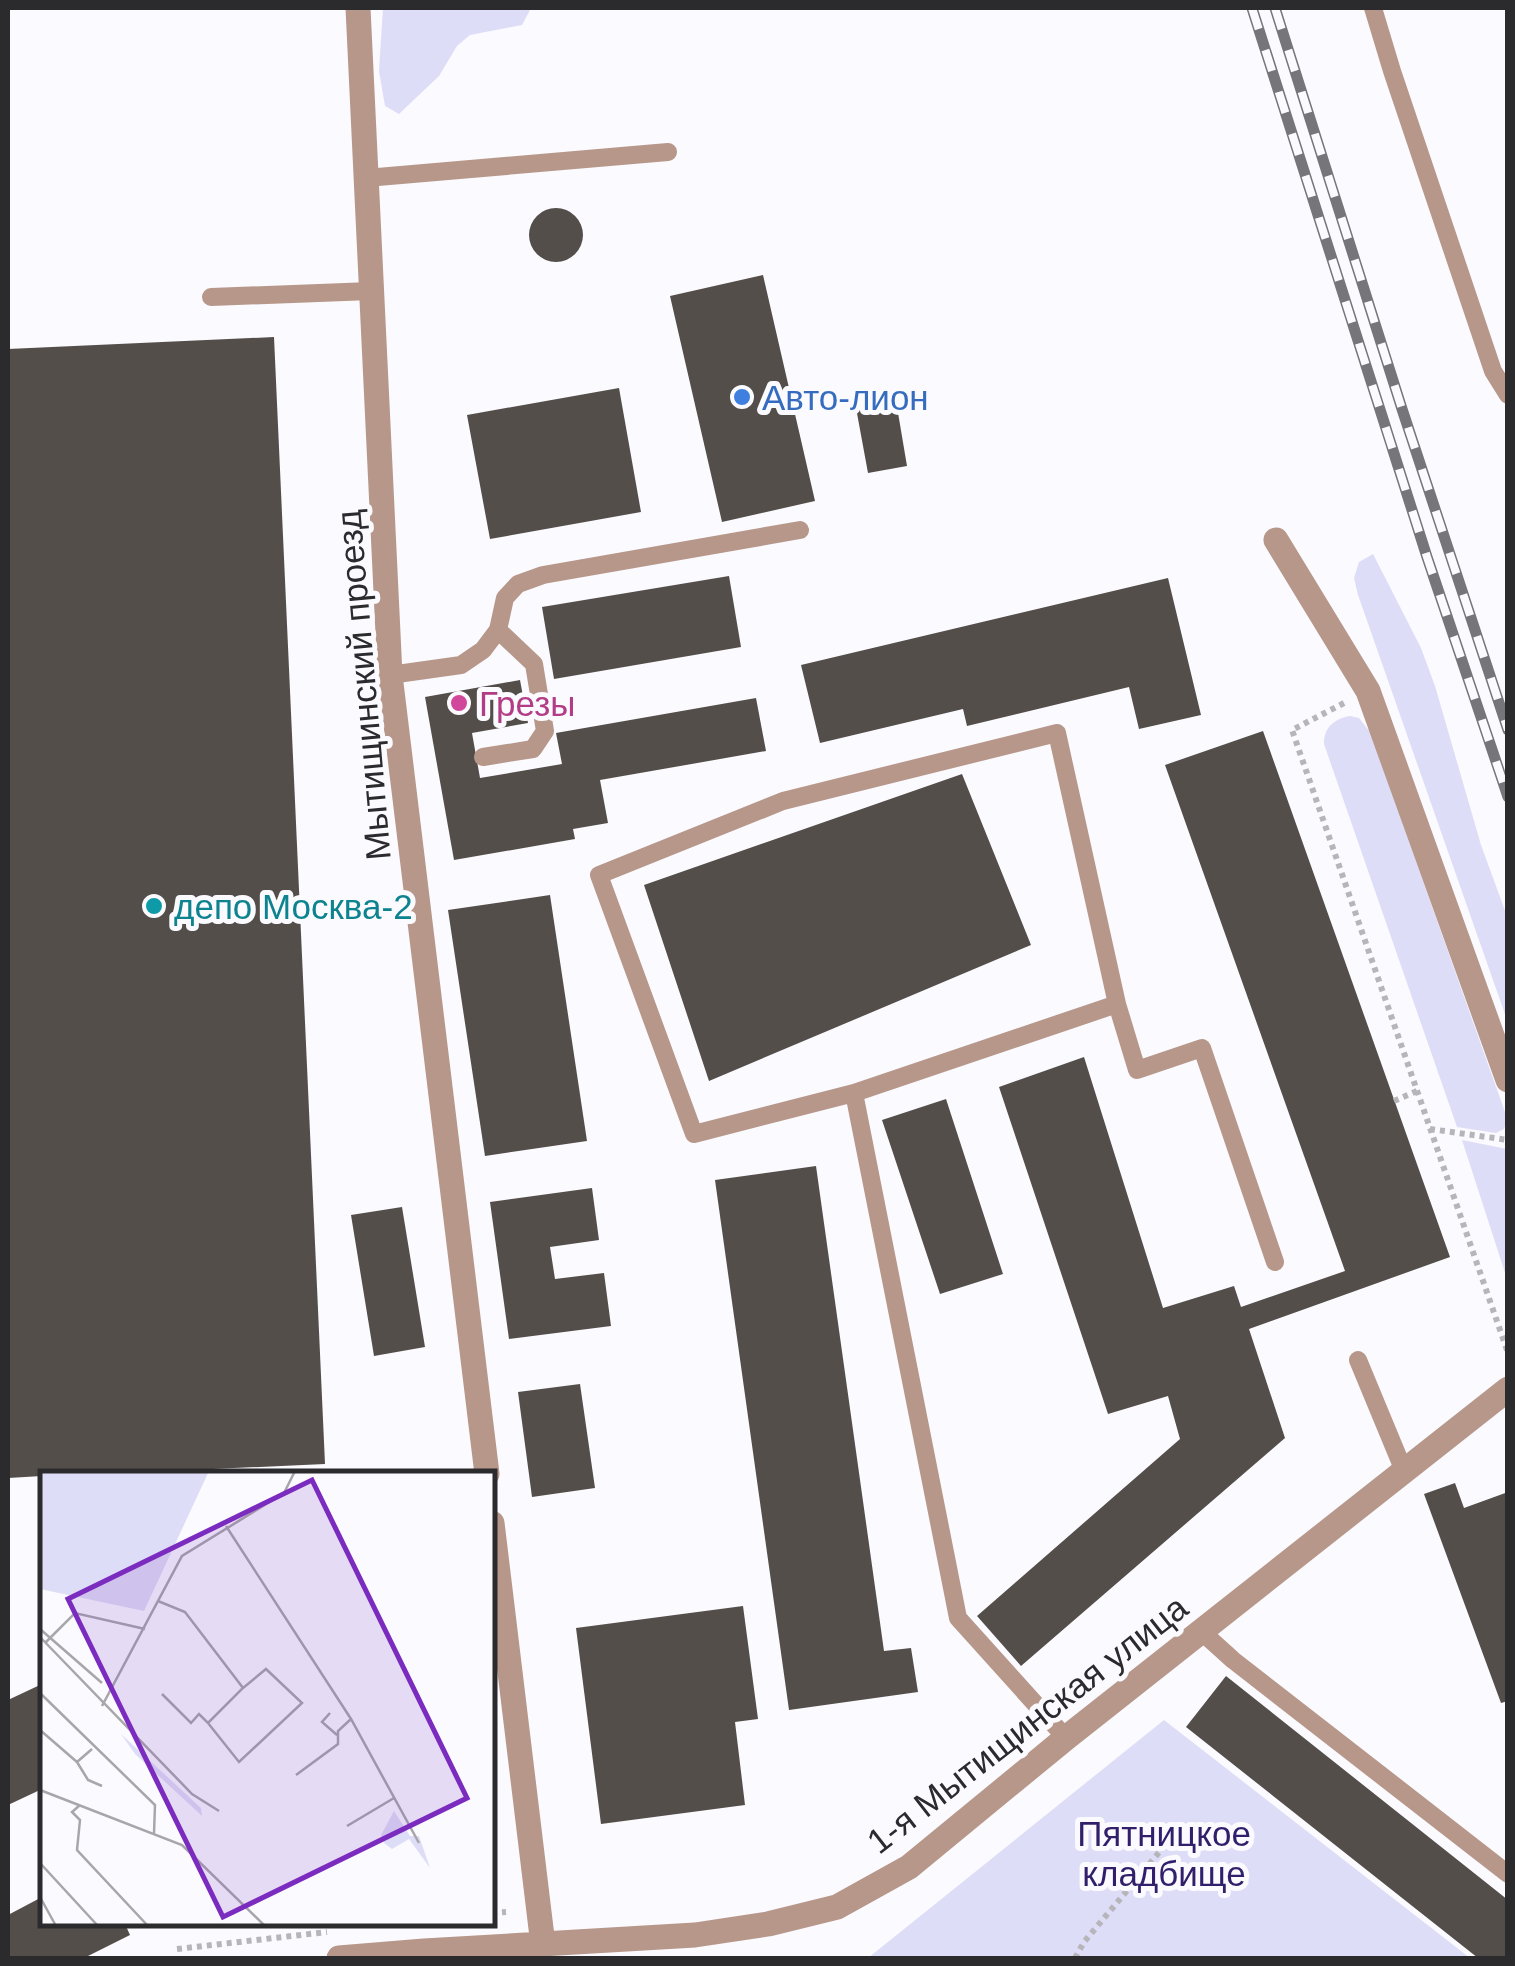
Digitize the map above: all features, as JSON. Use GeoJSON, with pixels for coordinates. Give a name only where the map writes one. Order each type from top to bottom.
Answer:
{"type":"FeatureCollection","features":[{"type":"Feature","properties":{"kind":"street","name":"Мытищинский проезд"},"geometry":{"type":"LineString","coordinates":[[358,8],[390,675],[486,1471]]}},
{"type":"Feature","properties":{"kind":"street"},"geometry":{"type":"LineString","coordinates":[[1276,540],[1368,692],[1508,1080]]}},
{"type":"Feature","properties":{"kind":"street","name":"1-я Мытищинская улица"},"geometry":{"type":"LineString","coordinates":[[339,1958],[695,1934],[768,1924],[837,1906],[910,1866],[1508,1389]]}},
{"type":"Feature","properties":{"kind":"street"},"geometry":{"type":"LineString","coordinates":[[495,1548],[543,1945]]}},
{"type":"Feature","properties":{"kind":"lane"},"geometry":{"type":"LineString","coordinates":[[1373,8],[1493,371],[1508,395]]}},
{"type":"Feature","properties":{"kind":"lane"},"geometry":{"type":"LineString","coordinates":[[366,178],[668,152]]}},
{"type":"Feature","properties":{"kind":"lane"},"geometry":{"type":"LineString","coordinates":[[211,297],[372,291]]}},
{"type":"Feature","properties":{"kind":"lane"},"geometry":{"type":"LineString","coordinates":[[390,675],[461,665],[483,650],[498,630],[505,598],[518,584],[800,530]]}},
{"type":"Feature","properties":{"kind":"lane"},"geometry":{"type":"LineString","coordinates":[[482,758],[533,749],[545,731],[534,664],[498,630]]}},
{"type":"Feature","properties":{"kind":"lane"},"geometry":{"type":"LineString","coordinates":[[1117,1004],[854,1093],[694,1134],[599,875],[783,801],[1057,734],[1117,1004],[1137,1070],[1202,1048],[1274,1262]]}},
{"type":"Feature","properties":{"kind":"lane"},"geometry":{"type":"LineString","coordinates":[[854,1093],[958,1618],[1066,1738]]}},
{"type":"Feature","properties":{"kind":"lane"},"geometry":{"type":"LineString","coordinates":[[1358,1360],[1404,1471]]}},
{"type":"Feature","properties":{"kind":"lane"},"geometry":{"type":"LineString","coordinates":[[1202,1632],[1508,1874]]}},
{"type":"Feature","properties":{"kind":"path"},"geometry":{"type":"LineString","coordinates":[[1368,692],[1292,730],[1508,1353]]}},
{"type":"Feature","properties":{"kind":"path"},"geometry":{"type":"LineString","coordinates":[[1394,1101],[1417,1091]]}},
{"type":"Feature","properties":{"kind":"path"},"geometry":{"type":"LineString","coordinates":[[1430,1128],[1508,1140]]}},
{"type":"Feature","properties":{"kind":"path"},"geometry":{"type":"LineString","coordinates":[[1075,1958],[1084,1942],[1177,1832]]}},
{"type":"Feature","properties":{"kind":"path"},"geometry":{"type":"LineString","coordinates":[[495,1914],[506,1912]]}},
{"type":"Feature","properties":{"kind":"path"},"geometry":{"type":"LineString","coordinates":[[177,1949],[328,1932]]}},
{"type":"Feature","properties":{"kind":"green space"},"geometry":{"type":"Polygon","coordinates":[[[383,8],[530,10],[522,25],[470,35],[457,46],[439,76],[399,114],[385,106],[379,71],[383,8]]]}},
{"type":"Feature","properties":{"kind":"green space"},"geometry":{"type":"Polygon","coordinates":[[[1373,554],[1421,648],[1481,845],[1507,916],[1507,1020],[1358,595],[1354,578],[1359,562],[1373,554]]]}},
{"type":"Feature","properties":{"kind":"green space"},"geometry":{"type":"Polygon","coordinates":[[[1350,716],[1359,718],[1370,732],[1505,1112],[1504,1129],[1496,1133],[1457,1127],[1324,744],[1331,725],[1350,716]]]}},
{"type":"Feature","properties":{"kind":"green space"},"geometry":{"type":"Polygon","coordinates":[[[1462,1140],[1507,1149],[1507,1279],[1462,1140]]]}},
{"type":"Feature","properties":{"kind":"green space","name":"Пятницкое кладбище"},"geometry":{"type":"Polygon","coordinates":[[[1164,1720],[1470,1958],[868,1958],[1164,1720]]]}},
{"type":"Feature","properties":{"kind":"building"},"geometry":{"type":"Polygon","coordinates":[[[556,208],[575,216],[583,235],[575,254],[556,262],[537,254],[529,235],[537,216],[556,208]]]}},
{"type":"Feature","properties":{"kind":"building","name":"Авто-лион"},"geometry":{"type":"Polygon","coordinates":[[[763,275],[815,501],[722,522],[670,296],[763,275]]]}},
{"type":"Feature","properties":{"kind":"building","name":"депо Москва-2"},"geometry":{"type":"Polygon","coordinates":[[[274,337],[325,1464],[170,1471],[40,1471],[40,1476],[8,1478],[8,349],[274,337]]]}},
{"type":"Feature","properties":{"kind":"building"},"geometry":{"type":"Polygon","coordinates":[[[619,388],[641,512],[490,539],[467,415],[619,388]]]}},
{"type":"Feature","properties":{"kind":"building"},"geometry":{"type":"Polygon","coordinates":[[[894,389],[907,466],[868,473],[854,397],[894,389]]]}},
{"type":"Feature","properties":{"kind":"building"},"geometry":{"type":"Polygon","coordinates":[[[729,576],[741,647],[554,679],[542,607],[729,576]]]}},
{"type":"Feature","properties":{"kind":"building"},"geometry":{"type":"Polygon","coordinates":[[[1168,578],[1201,715],[1139,729],[1129,687],[967,726],[963,709],[820,743],[801,665],[1168,578]]]}},
{"type":"Feature","properties":{"kind":"building"},"geometry":{"type":"Polygon","coordinates":[[[520,680],[528,723],[472,733],[480,778],[562,764],[556,733],[756,698],[766,751],[600,780],[608,823],[573,829],[575,839],[454,860],[425,697],[520,680]]]}},
{"type":"Feature","properties":{"kind":"building"},"geometry":{"type":"Polygon","coordinates":[[[1263,731],[1450,1257],[1249,1329],[1285,1438],[1021,1666],[977,1616],[1180,1439],[1168,1396],[1108,1414],[999,1087],[1084,1057],[1163,1308],[1234,1286],[1241,1307],[1345,1271],[1165,765],[1263,731]]]}},
{"type":"Feature","properties":{"kind":"building"},"geometry":{"type":"Polygon","coordinates":[[[962,774],[1031,945],[709,1081],[644,885],[962,774]]]}},
{"type":"Feature","properties":{"kind":"building"},"geometry":{"type":"Polygon","coordinates":[[[550,895],[587,1141],[485,1156],[448,910],[550,895]]]}},
{"type":"Feature","properties":{"kind":"building"},"geometry":{"type":"Polygon","coordinates":[[[946,1099],[1003,1274],[940,1294],[882,1120],[946,1099]]]}},
{"type":"Feature","properties":{"kind":"building"},"geometry":{"type":"Polygon","coordinates":[[[816,1166],[884,1651],[911,1648],[918,1692],[789,1710],[715,1180],[816,1166]]]}},
{"type":"Feature","properties":{"kind":"building"},"geometry":{"type":"Polygon","coordinates":[[[592,1188],[599,1240],[550,1247],[555,1279],[604,1273],[611,1326],[509,1339],[490,1202],[592,1188]]]}},
{"type":"Feature","properties":{"kind":"building"},"geometry":{"type":"Polygon","coordinates":[[[402,1207],[425,1347],[374,1356],[351,1215],[402,1207]]]}},
{"type":"Feature","properties":{"kind":"building"},"geometry":{"type":"Polygon","coordinates":[[[580,1384],[595,1488],[532,1497],[518,1392],[580,1384]]]}},
{"type":"Feature","properties":{"kind":"building"},"geometry":{"type":"Polygon","coordinates":[[[1455,1483],[1464,1508],[1508,1492],[1508,1701],[1501,1703],[1424,1494],[1455,1483]]]}},
{"type":"Feature","properties":{"kind":"building"},"geometry":{"type":"Polygon","coordinates":[[[743,1606],[758,1719],[735,1722],[745,1805],[601,1824],[576,1628],[743,1606]]]}},
{"type":"Feature","properties":{"kind":"building"},"geometry":{"type":"Polygon","coordinates":[[[1226,1676],[1508,1900],[1508,1958],[1478,1958],[1186,1727],[1226,1676]]]}},
{"type":"Feature","properties":{"kind":"building"},"geometry":{"type":"Polygon","coordinates":[[[40,1685],[40,1790],[8,1805],[8,1700],[40,1685]]]}},
{"type":"Feature","properties":{"kind":"building"},"geometry":{"type":"Polygon","coordinates":[[[40,1898],[40,1926],[126,1926],[130,1935],[84,1958],[8,1958],[8,1915],[40,1898]]]}},
{"type":"Feature","properties":{"kind":"railway"},"geometry":{"type":"LineString","coordinates":[[1252,8],[1508,797]]}},
{"type":"Feature","properties":{"kind":"railway"},"geometry":{"type":"LineString","coordinates":[[1275,8],[1508,730]]}},
{"type":"Feature","properties":{"kind":"place","name":"Авто-лион"},"geometry":{"type":"Point","coordinates":[742,397]}},
{"type":"Feature","properties":{"kind":"place","name":"Грезы"},"geometry":{"type":"Point","coordinates":[459,703]}},
{"type":"Feature","properties":{"kind":"place","name":"депо Москва-2"},"geometry":{"type":"Point","coordinates":[154,906]}}]}
